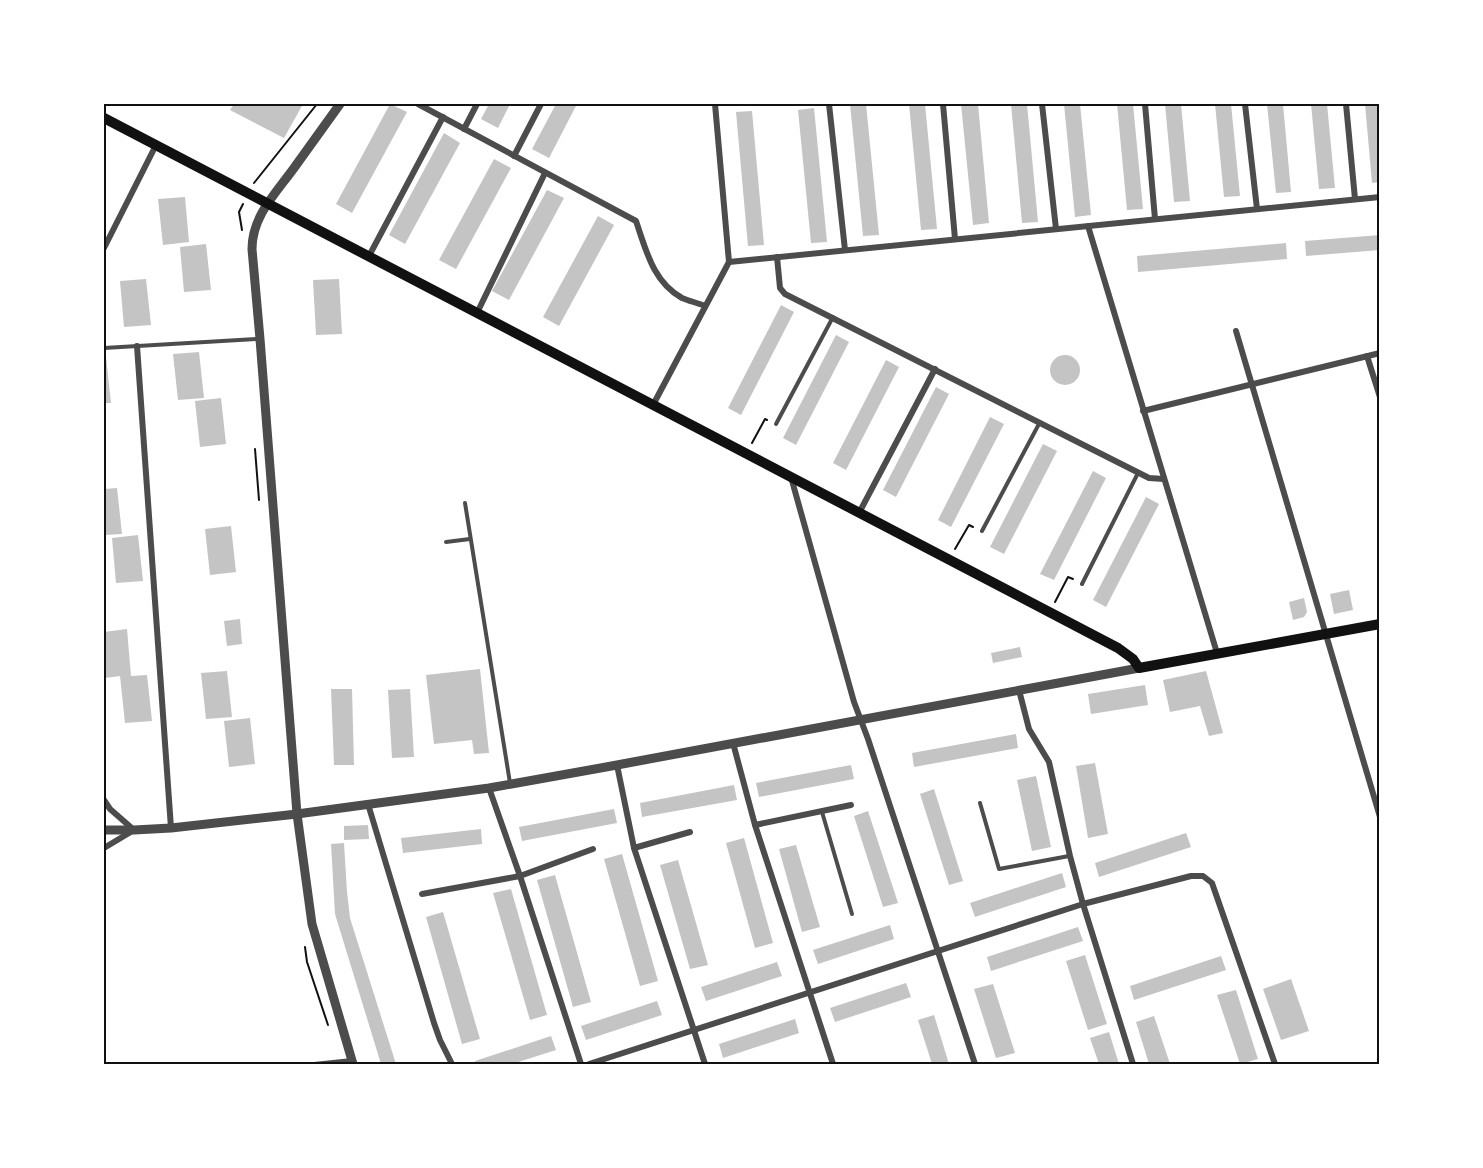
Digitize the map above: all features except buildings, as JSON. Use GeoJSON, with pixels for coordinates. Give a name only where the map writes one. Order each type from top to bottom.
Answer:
{"type":"FeatureCollection","features":[{"type":"Feature","properties":{"kind":"main road"},"geometry":{"type":"LineString","coordinates":[[104,118],[1126,652],[1139,668],[1380,624]]}},
{"type":"Feature","properties":{"kind":"street"},"geometry":{"type":"LineString","coordinates":[[340,104],[267,203],[257,222],[252,240],[297,814],[312,924],[352,1062]]}},
{"type":"Feature","properties":{"kind":"street"},"geometry":{"type":"LineString","coordinates":[[418,104],[636,221],[649,258],[660,280],[682,297],[705,306]]}},
{"type":"Feature","properties":{"kind":"street"},"geometry":{"type":"LineString","coordinates":[[464,129],[477,104]]}},
{"type":"Feature","properties":{"kind":"street"},"geometry":{"type":"LineString","coordinates":[[514,156],[541,104]]}},
{"type":"Feature","properties":{"kind":"street"},"geometry":{"type":"LineString","coordinates":[[653,405],[729,262],[715,104]]}},
{"type":"Feature","properties":{"kind":"street"},"geometry":{"type":"LineString","coordinates":[[829,104],[845,250]]}},
{"type":"Feature","properties":{"kind":"street"},"geometry":{"type":"LineString","coordinates":[[943,104],[954,239]]}},
{"type":"Feature","properties":{"kind":"street"},"geometry":{"type":"LineString","coordinates":[[1042,104],[1056,229]]}},
{"type":"Feature","properties":{"kind":"street"},"geometry":{"type":"LineString","coordinates":[[1145,104],[1155,219]]}},
{"type":"Feature","properties":{"kind":"street"},"geometry":{"type":"LineString","coordinates":[[1245,104],[1257,209]]}},
{"type":"Feature","properties":{"kind":"street"},"geometry":{"type":"LineString","coordinates":[[1346,104],[1355,199]]}},
{"type":"Feature","properties":{"kind":"street"},"geometry":{"type":"LineString","coordinates":[[369,256],[442,117]]}},
{"type":"Feature","properties":{"kind":"street"},"geometry":{"type":"LineString","coordinates":[[104,248],[156,145]]}},
{"type":"Feature","properties":{"kind":"street"},"geometry":{"type":"LineString","coordinates":[[477,313],[546,173]]}},
{"type":"Feature","properties":{"kind":"street"},"geometry":{"type":"LineString","coordinates":[[729,262],[1380,197]]}},
{"type":"Feature","properties":{"kind":"street"},"geometry":{"type":"LineString","coordinates":[[1088,226],[1217,653]]}},
{"type":"Feature","properties":{"kind":"street"},"geometry":{"type":"LineString","coordinates":[[777,257],[780,288],[783,292],[1149,478],[1164,479]]}},
{"type":"Feature","properties":{"kind":"street"},"geometry":{"type":"LineString","coordinates":[[1236,331],[1380,817]]}},
{"type":"Feature","properties":{"kind":"street"},"geometry":{"type":"LineString","coordinates":[[137,346],[171,828]]}},
{"type":"Feature","properties":{"kind":"street"},"geometry":{"type":"LineString","coordinates":[[1143,411],[1380,353]]}},
{"type":"Feature","properties":{"kind":"street"},"geometry":{"type":"LineString","coordinates":[[1367,356],[1380,397]]}},
{"type":"Feature","properties":{"kind":"street"},"geometry":{"type":"LineString","coordinates":[[859,513],[935,369]]}},
{"type":"Feature","properties":{"kind":"street"},"geometry":{"type":"LineString","coordinates":[[791,477],[860,719],[975,1065]]}},
{"type":"Feature","properties":{"kind":"street"},"geometry":{"type":"LineString","coordinates":[[104,830],[171,828],[297,814],[489,788],[1139,668]]}},
{"type":"Feature","properties":{"kind":"street"},"geometry":{"type":"LineString","coordinates":[[1019,690],[1029,729],[1049,762],[1083,904],[1133,1065]]}},
{"type":"Feature","properties":{"kind":"street"},"geometry":{"type":"LineString","coordinates":[[733,743],[755,825],[833,1065]]}},
{"type":"Feature","properties":{"kind":"street"},"geometry":{"type":"LineString","coordinates":[[617,765],[634,848],[705,1065]]}},
{"type":"Feature","properties":{"kind":"street"},"geometry":{"type":"LineString","coordinates":[[489,788],[581,1065]]}},
{"type":"Feature","properties":{"kind":"street"},"geometry":{"type":"LineString","coordinates":[[104,800],[110,809],[134,830]]}},
{"type":"Feature","properties":{"kind":"street"},"geometry":{"type":"LineString","coordinates":[[368,804],[434,1023],[452,1065]]}},
{"type":"Feature","properties":{"kind":"street"},"geometry":{"type":"LineString","coordinates":[[755,825],[851,805]]}},
{"type":"Feature","properties":{"kind":"street"},"geometry":{"type":"LineString","coordinates":[[104,848],[134,830]]}},
{"type":"Feature","properties":{"kind":"street"},"geometry":{"type":"LineString","coordinates":[[634,848],[690,832]]}},
{"type":"Feature","properties":{"kind":"street"},"geometry":{"type":"LineString","coordinates":[[422,894],[520,876],[593,849]]}},
{"type":"Feature","properties":{"kind":"street"},"geometry":{"type":"LineString","coordinates":[[589,1065],[1083,904],[1191,876],[1203,876],[1212,883],[1275,1065]]}},
{"type":"Feature","properties":{"kind":"lane"},"geometry":{"type":"LineString","coordinates":[[776,424],[833,317]]}},
{"type":"Feature","properties":{"kind":"lane"},"geometry":{"type":"LineString","coordinates":[[104,348],[260,339]]}},
{"type":"Feature","properties":{"kind":"lane"},"geometry":{"type":"LineString","coordinates":[[982,531],[1040,422]]}},
{"type":"Feature","properties":{"kind":"lane"},"geometry":{"type":"LineString","coordinates":[[1082,584],[1138,472]]}},
{"type":"Feature","properties":{"kind":"lane"},"geometry":{"type":"LineString","coordinates":[[465,503],[510,784]]}},
{"type":"Feature","properties":{"kind":"lane"},"geometry":{"type":"LineString","coordinates":[[446,542],[470,539]]}},
{"type":"Feature","properties":{"kind":"lane"},"geometry":{"type":"LineString","coordinates":[[980,803],[999,869],[1070,856]]}},
{"type":"Feature","properties":{"kind":"lane"},"geometry":{"type":"LineString","coordinates":[[821,811],[852,914]]}},
{"type":"Feature","properties":{"kind":"lane"},"geometry":{"type":"LineString","coordinates":[[314,1065],[352,1062]]}},
{"type":"Feature","properties":{"kind":"path"},"geometry":{"type":"LineString","coordinates":[[746,454],[762,424]]}},
{"type":"Feature","properties":{"kind":"path"},"geometry":{"type":"LineString","coordinates":[[950,560],[969,525],[982,531]]}},
{"type":"Feature","properties":{"kind":"path"},"geometry":{"type":"LineString","coordinates":[[1050,612],[1065,582]]}}]}
